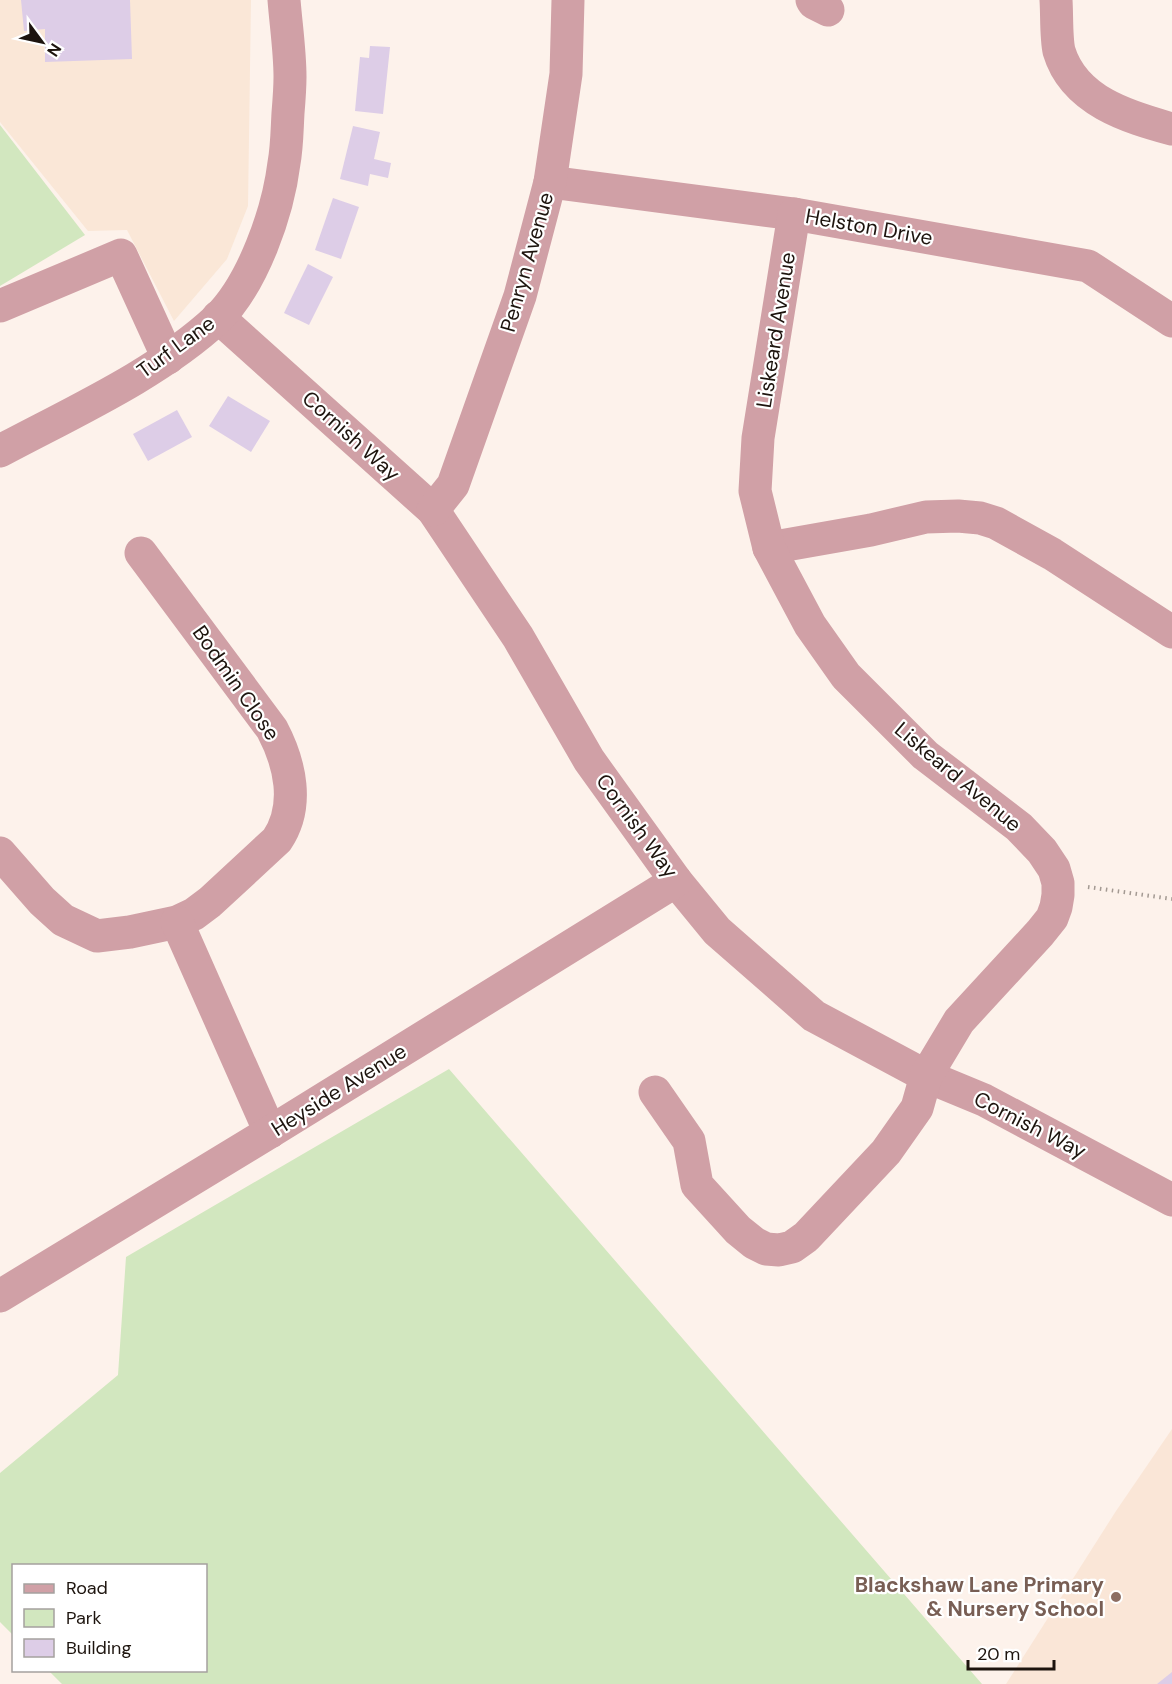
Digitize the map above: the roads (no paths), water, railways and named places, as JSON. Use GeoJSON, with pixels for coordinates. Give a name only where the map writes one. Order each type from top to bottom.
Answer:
{"type":"FeatureCollection","features":[{"type":"Feature","properties":{"kind":"street","name":"Turf Lane"},"geometry":{"type":"LineString","coordinates":[[0,451],[168,358],[218,317],[236,296],[250,274],[272,219],[284,164],[291,76],[284,0]]}},
{"type":"Feature","properties":{"kind":"street","name":"Penryn Avenue"},"geometry":{"type":"LineString","coordinates":[[433,510],[453,485],[520,296],[550,182],[566,74],[568,0]]}},
{"type":"Feature","properties":{"kind":"street"},"geometry":{"type":"LineString","coordinates":[[1056,0],[1059,50],[1070,73],[1087,93],[1111,109],[1172,129]]}},
{"type":"Feature","properties":{"kind":"street","name":"Helston Drive"},"geometry":{"type":"LineString","coordinates":[[550,182],[794,214],[1088,266],[1172,321]]}},
{"type":"Feature","properties":{"kind":"street","name":"Liskeard Avenue"},"geometry":{"type":"LineString","coordinates":[[794,214],[758,438],[755,491],[769,548],[810,625],[846,676],[925,755],[1019,827],[1042,851],[1054,869],[1058,883],[1056,907],[1052,918],[959,1020],[926,1076]]}},
{"type":"Feature","properties":{"kind":"street"},"geometry":{"type":"LineString","coordinates":[[0,306],[121,255],[168,358]]}},
{"type":"Feature","properties":{"kind":"street","name":"Cornish Way"},"geometry":{"type":"LineString","coordinates":[[218,317],[433,510],[518,637],[589,759],[676,880],[717,931],[814,1016],[926,1076],[984,1100],[1172,1200]]}},
{"type":"Feature","properties":{"kind":"street"},"geometry":{"type":"LineString","coordinates":[[769,548],[871,530],[926,517],[980,518],[996,523],[1052,554],[1172,632]]}},
{"type":"Feature","properties":{"kind":"street","name":"Bodmin Close"},"geometry":{"type":"LineString","coordinates":[[0,853],[42,901],[63,920],[97,936],[177,922],[194,914],[277,840],[284,830],[290,802],[290,784],[281,745],[272,729],[141,553]]}},
{"type":"Feature","properties":{"kind":"street","name":"Heyside Avenue"},"geometry":{"type":"LineString","coordinates":[[0,1296],[270,1132],[676,880]]}},
{"type":"Feature","properties":{"kind":"street"},"geometry":{"type":"LineString","coordinates":[[177,922],[270,1132]]}},
{"type":"Feature","properties":{"kind":"street"},"geometry":{"type":"LineString","coordinates":[[656,1092],[689,1141],[697,1185],[738,1230],[754,1243],[766,1249],[778,1250],[792,1247],[806,1237],[886,1152],[916,1108],[926,1076]]}},
{"type":"Feature","properties":{"kind":"place","name":"Blackshaw Lane Primary & Nursery School"},"geometry":{"type":"Point","coordinates":[1116,1597]}}]}
